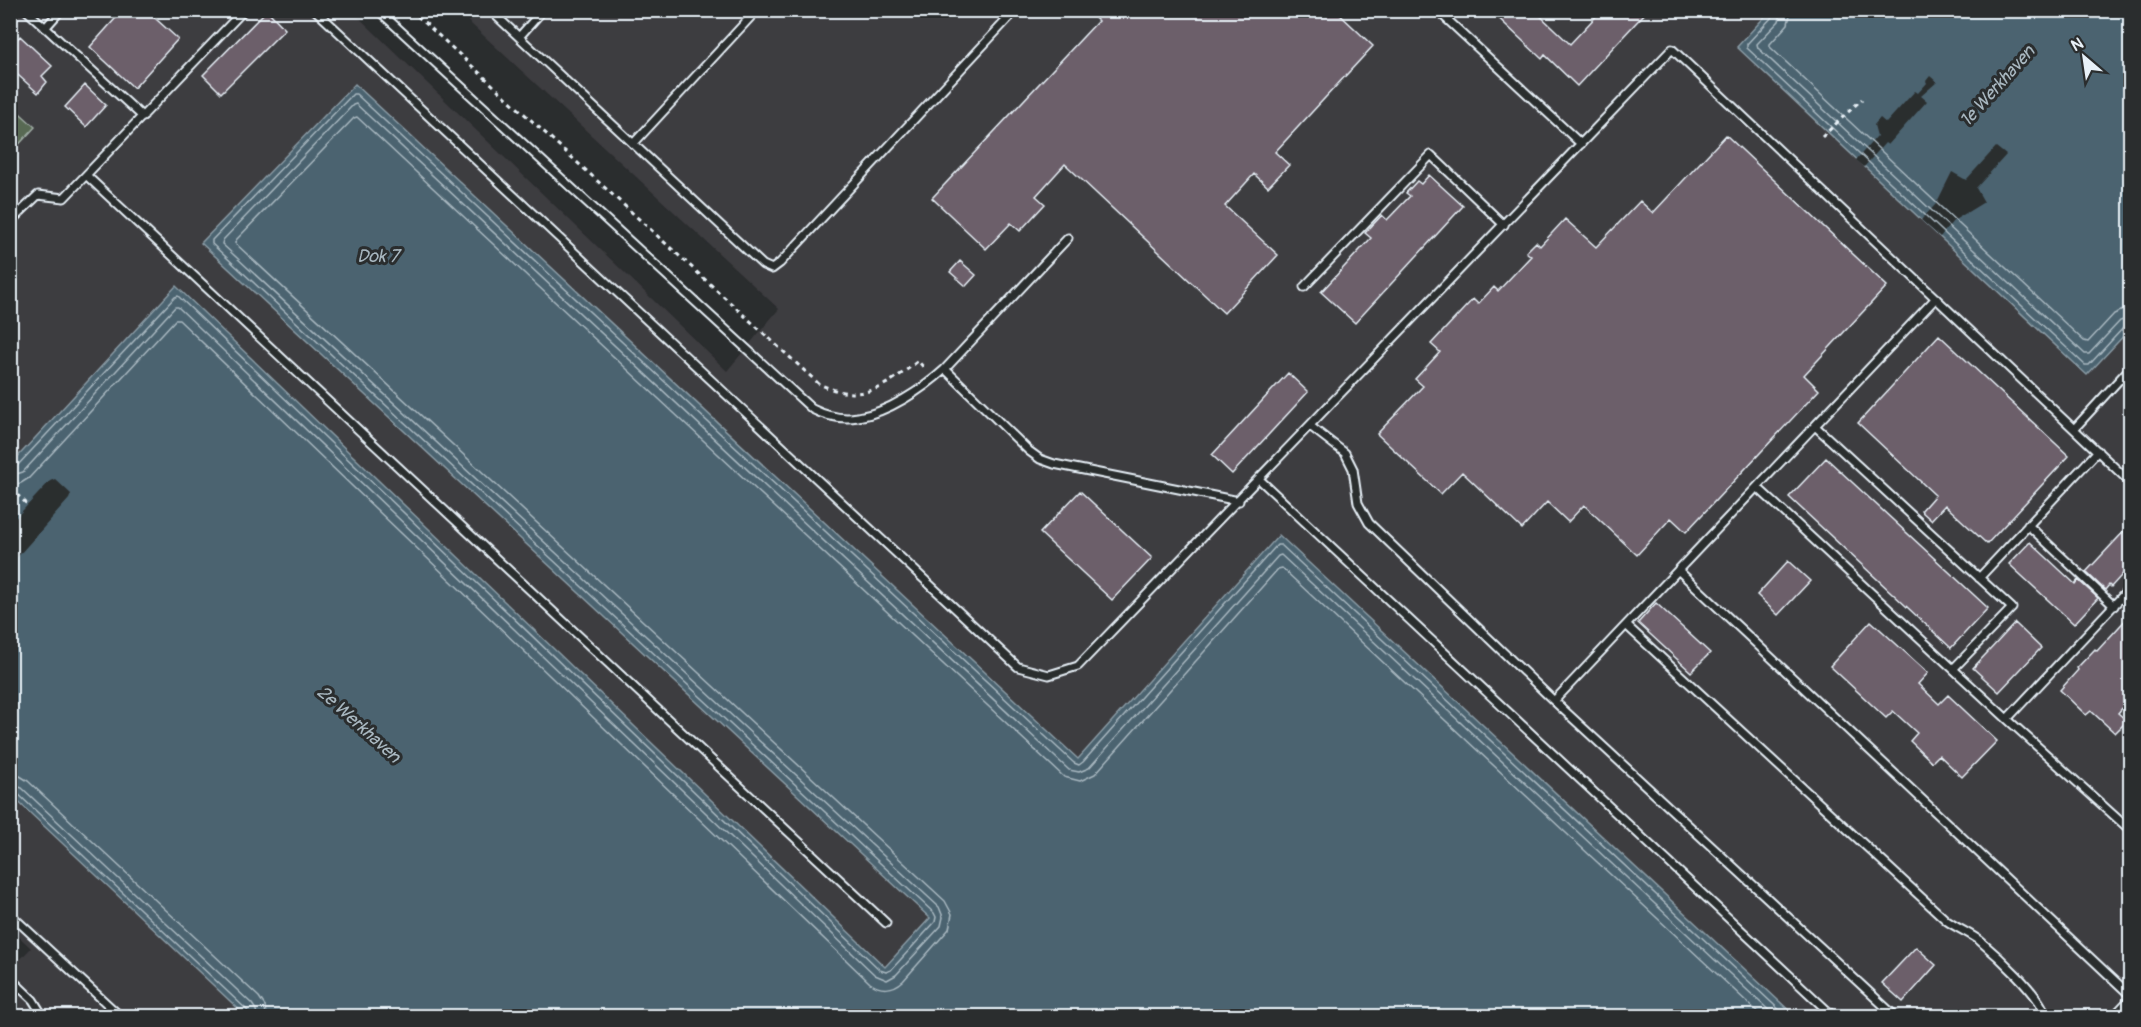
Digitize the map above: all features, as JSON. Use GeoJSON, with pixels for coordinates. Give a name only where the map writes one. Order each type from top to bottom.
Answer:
{"type":"FeatureCollection","features":[{"type":"Feature","properties":{"kind":"lane"},"geometry":{"type":"LineString","coordinates":[[26,10],[143,117]]}},
{"type":"Feature","properties":{"kind":"lane"},"geometry":{"type":"LineString","coordinates":[[45,28],[61,10]]}},
{"type":"Feature","properties":{"kind":"lane"},"geometry":{"type":"LineString","coordinates":[[10,222],[38,195],[64,198],[244,10]]}},
{"type":"Feature","properties":{"kind":"lane"},"geometry":{"type":"LineString","coordinates":[[315,10],[1018,667],[1049,675],[1078,666],[1672,49],[2130,482]]}},
{"type":"Feature","properties":{"kind":"lane"},"geometry":{"type":"LineString","coordinates":[[378,10],[812,409],[824,415],[841,418],[858,417],[893,404],[934,379],[1068,238]]}},
{"type":"Feature","properties":{"kind":"lane"},"geometry":{"type":"LineString","coordinates":[[490,10],[763,265],[772,269],[788,255],[1017,10]]}},
{"type":"Feature","properties":{"kind":"lane"},"geometry":{"type":"LineString","coordinates":[[519,37],[543,10]]}},
{"type":"Feature","properties":{"kind":"lane"},"geometry":{"type":"LineString","coordinates":[[633,144],[757,10]]}},
{"type":"Feature","properties":{"kind":"lane"},"geometry":{"type":"LineString","coordinates":[[1437,10],[1581,144]]}},
{"type":"Feature","properties":{"kind":"lane"},"geometry":{"type":"LineString","coordinates":[[1304,287],[1431,155],[1504,225]]}},
{"type":"Feature","properties":{"kind":"lane"},"geometry":{"type":"LineString","coordinates":[[87,176],[886,923]]}},
{"type":"Feature","properties":{"kind":"lane"},"geometry":{"type":"LineString","coordinates":[[1554,701],[1936,298]]}},
{"type":"Feature","properties":{"kind":"lane"},"geometry":{"type":"LineString","coordinates":[[2074,429],[2130,368]]}},
{"type":"Feature","properties":{"kind":"lane"},"geometry":{"type":"LineString","coordinates":[[945,369],[1040,459],[1054,464],[1239,501]]}},
{"type":"Feature","properties":{"kind":"lane"},"geometry":{"type":"LineString","coordinates":[[1310,426],[1345,453],[1353,469],[1358,503],[1369,523],[1554,701],[1895,1017]]}},
{"type":"Feature","properties":{"kind":"lane"},"geometry":{"type":"LineString","coordinates":[[1815,426],[2012,608],[1954,668]]}},
{"type":"Feature","properties":{"kind":"lane"},"geometry":{"type":"LineString","coordinates":[[1979,578],[2098,451]]}},
{"type":"Feature","properties":{"kind":"lane"},"geometry":{"type":"LineString","coordinates":[[1259,479],[1833,1017]]}},
{"type":"Feature","properties":{"kind":"lane"},"geometry":{"type":"LineString","coordinates":[[1757,487],[2130,830]]}},
{"type":"Feature","properties":{"kind":"lane"},"geometry":{"type":"LineString","coordinates":[[2028,525],[2114,606]]}},
{"type":"Feature","properties":{"kind":"lane"},"geometry":{"type":"LineString","coordinates":[[1678,570],[2130,997],[2114,1017]]}},
{"type":"Feature","properties":{"kind":"lane"},"geometry":{"type":"LineString","coordinates":[[2007,719],[2130,588]]}},
{"type":"Feature","properties":{"kind":"lane"},"geometry":{"type":"LineString","coordinates":[[1626,625],[1947,921],[1978,940],[2032,991],[2044,1009],[2046,1017]]}},
{"type":"Feature","properties":{"kind":"lane"},"geometry":{"type":"LineString","coordinates":[[10,914],[120,1017]]}},
{"type":"Feature","properties":{"kind":"lane"},"geometry":{"type":"LineString","coordinates":[[10,978],[33,1000],[43,1017]]}},
{"type":"Feature","properties":{"kind":"path"},"geometry":{"type":"LineString","coordinates":[[411,10],[819,384],[836,392],[855,394],[874,390],[895,379],[918,361],[934,379]]}},
{"type":"Feature","properties":{"kind":"path"},"geometry":{"type":"LineString","coordinates":[[1822,137],[1862,99]]}},
{"type":"Feature","properties":{"kind":"path"},"geometry":{"type":"LineString","coordinates":[[10,488],[28,505]]}},
{"type":"Feature","properties":{"kind":"shaded area"},"geometry":{"type":"Polygon","coordinates":[[[11,11],[352,11],[727,371],[779,309],[457,11],[1770,11],[1737,46],[2087,375],[2130,329],[2130,1016],[1795,1016],[1279,535],[1078,759],[885,967],[177,286],[11,465],[10,153],[35,127],[11,104],[11,11]]]}},
{"type":"Feature","properties":{"kind":"shaded area"},"geometry":{"type":"Polygon","coordinates":[[[10,795],[246,1016],[11,1016],[11,969],[31,948],[11,929],[10,795]]]}},
{"type":"Feature","properties":{"kind":"green space"},"geometry":{"type":"Polygon","coordinates":[[[10,104],[35,127],[11,153],[10,153],[10,104]]]}},
{"type":"Feature","properties":{"kind":"water","name":"1e Werkhaven"},"geometry":{"type":"Polygon","coordinates":[[[1770,11],[2130,11],[2130,329],[2087,375],[1737,47],[1770,11]]]}},
{"type":"Feature","properties":{"kind":"water"},"geometry":{"type":"Polygon","coordinates":[[[355,84],[1078,759],[1279,535],[1795,1016],[246,1016],[11,795],[10,465],[176,286],[885,967],[930,918],[201,243],[355,84]]]}},
{"type":"Feature","properties":{"kind":"pier"},"geometry":{"type":"Polygon","coordinates":[[[1930,76],[1937,82],[1921,96],[1927,101],[1888,145],[1885,143],[1864,167],[1856,160],[1877,136],[1874,125],[1880,118],[1886,123],[1915,91],[1918,93],[1930,76]]]}},
{"type":"Feature","properties":{"kind":"pier"},"geometry":{"type":"Polygon","coordinates":[[[1996,147],[2006,155],[1976,188],[1984,202],[1953,221],[1940,237],[1921,220],[1936,204],[1952,172],[1966,180],[1996,147]]]}},
{"type":"Feature","properties":{"kind":"pier"},"geometry":{"type":"Polygon","coordinates":[[[55,479],[71,494],[69,499],[11,564],[11,523],[50,481],[55,479]]]}},
{"type":"Feature","properties":{"kind":"building"},"geometry":{"type":"Polygon","coordinates":[[[123,10],[146,10],[178,39],[134,88],[90,47],[123,10]]]}},
{"type":"Feature","properties":{"kind":"building"},"geometry":{"type":"Polygon","coordinates":[[[267,10],[285,29],[221,93],[203,75],[267,10]]]}},
{"type":"Feature","properties":{"kind":"building"},"geometry":{"type":"Polygon","coordinates":[[[1087,10],[1335,10],[1373,46],[1275,152],[1289,165],[1268,187],[1254,174],[1225,206],[1278,255],[1224,313],[1065,164],[1036,196],[1045,204],[1020,231],[1011,223],[986,249],[932,198],[1098,21],[1087,10]]]}},
{"type":"Feature","properties":{"kind":"building"},"geometry":{"type":"Polygon","coordinates":[[[1490,10],[1534,10],[1570,44],[1602,10],[1648,10],[1577,86],[1545,55],[1542,59],[1490,10]]]}},
{"type":"Feature","properties":{"kind":"building"},"geometry":{"type":"Polygon","coordinates":[[[20,36],[52,66],[42,76],[47,82],[38,93],[10,68],[10,47],[20,36]]]}},
{"type":"Feature","properties":{"kind":"building"},"geometry":{"type":"Polygon","coordinates":[[[85,85],[106,105],[86,127],[65,107],[85,85]]]}},
{"type":"Feature","properties":{"kind":"building"},"geometry":{"type":"Polygon","coordinates":[[[1726,135],[1887,286],[1804,375],[1819,390],[1686,532],[1671,518],[1637,555],[1584,505],[1568,522],[1547,502],[1522,529],[1462,472],[1441,494],[1377,434],[1423,386],[1415,379],[1440,352],[1431,344],[1473,299],[1478,304],[1494,287],[1498,291],[1531,256],[1526,252],[1536,242],[1540,246],[1565,219],[1596,247],[1640,201],[1653,213],[1726,135]]]}},
{"type":"Feature","properties":{"kind":"building"},"geometry":{"type":"Polygon","coordinates":[[[1429,175],[1463,206],[1355,323],[1321,292],[1371,238],[1365,233],[1382,215],[1387,220],[1410,196],[1406,193],[1417,181],[1421,184],[1429,175]]]}},
{"type":"Feature","properties":{"kind":"building"},"geometry":{"type":"Polygon","coordinates":[[[960,261],[976,275],[966,286],[950,272],[960,261]]]}},
{"type":"Feature","properties":{"kind":"building"},"geometry":{"type":"Polygon","coordinates":[[[1939,335],[2069,456],[1987,544],[1945,505],[1931,520],[1921,511],[1935,495],[1858,423],[1939,335]]]}},
{"type":"Feature","properties":{"kind":"building"},"geometry":{"type":"Polygon","coordinates":[[[1288,373],[1308,392],[1232,474],[1212,455],[1288,373]]]}},
{"type":"Feature","properties":{"kind":"building"},"geometry":{"type":"Polygon","coordinates":[[[1826,458],[1988,608],[1951,648],[1789,497],[1826,458]]]}},
{"type":"Feature","properties":{"kind":"building"},"geometry":{"type":"Polygon","coordinates":[[[1080,491],[1152,558],[1112,600],[1040,533],[1080,491]]]}},
{"type":"Feature","properties":{"kind":"building"},"geometry":{"type":"Polygon","coordinates":[[[2130,525],[2130,566],[2111,587],[2109,585],[2105,590],[2086,572],[2130,525]]]}},
{"type":"Feature","properties":{"kind":"building"},"geometry":{"type":"Polygon","coordinates":[[[2030,542],[2075,584],[2078,580],[2098,598],[2074,624],[2009,564],[2030,542]]]}},
{"type":"Feature","properties":{"kind":"building"},"geometry":{"type":"Polygon","coordinates":[[[1788,561],[1810,581],[1778,615],[1757,595],[1788,561]]]}},
{"type":"Feature","properties":{"kind":"building"},"geometry":{"type":"Polygon","coordinates":[[[1656,603],[1710,653],[1691,672],[1638,623],[1656,603]]]}},
{"type":"Feature","properties":{"kind":"building"},"geometry":{"type":"Polygon","coordinates":[[[2130,615],[2130,699],[2118,713],[2127,721],[2115,733],[2091,711],[2086,715],[2060,690],[2078,670],[2077,668],[2095,649],[2097,651],[2130,615]]]}},
{"type":"Feature","properties":{"kind":"building"},"geometry":{"type":"Polygon","coordinates":[[[1871,621],[1928,673],[1918,684],[1939,704],[1948,695],[1997,741],[1962,777],[1939,755],[1932,762],[1910,741],[1917,733],[1893,711],[1886,718],[1830,666],[1871,621]]]}},
{"type":"Feature","properties":{"kind":"building"},"geometry":{"type":"Polygon","coordinates":[[[2015,623],[2041,648],[1999,692],[1973,668],[2015,623]]]}},
{"type":"Feature","properties":{"kind":"building"},"geometry":{"type":"Polygon","coordinates":[[[1916,947],[1936,965],[1903,1002],[1882,983],[1916,947]]]}},
{"type":"Feature","properties":{"kind":"water label","name":"Dok 7"},"geometry":{"type":"Point","coordinates":[378,256]}},
{"type":"Feature","properties":{"kind":"water label","name":"2e Werkhaven"},"geometry":{"type":"Point","coordinates":[359,724]}}]}
